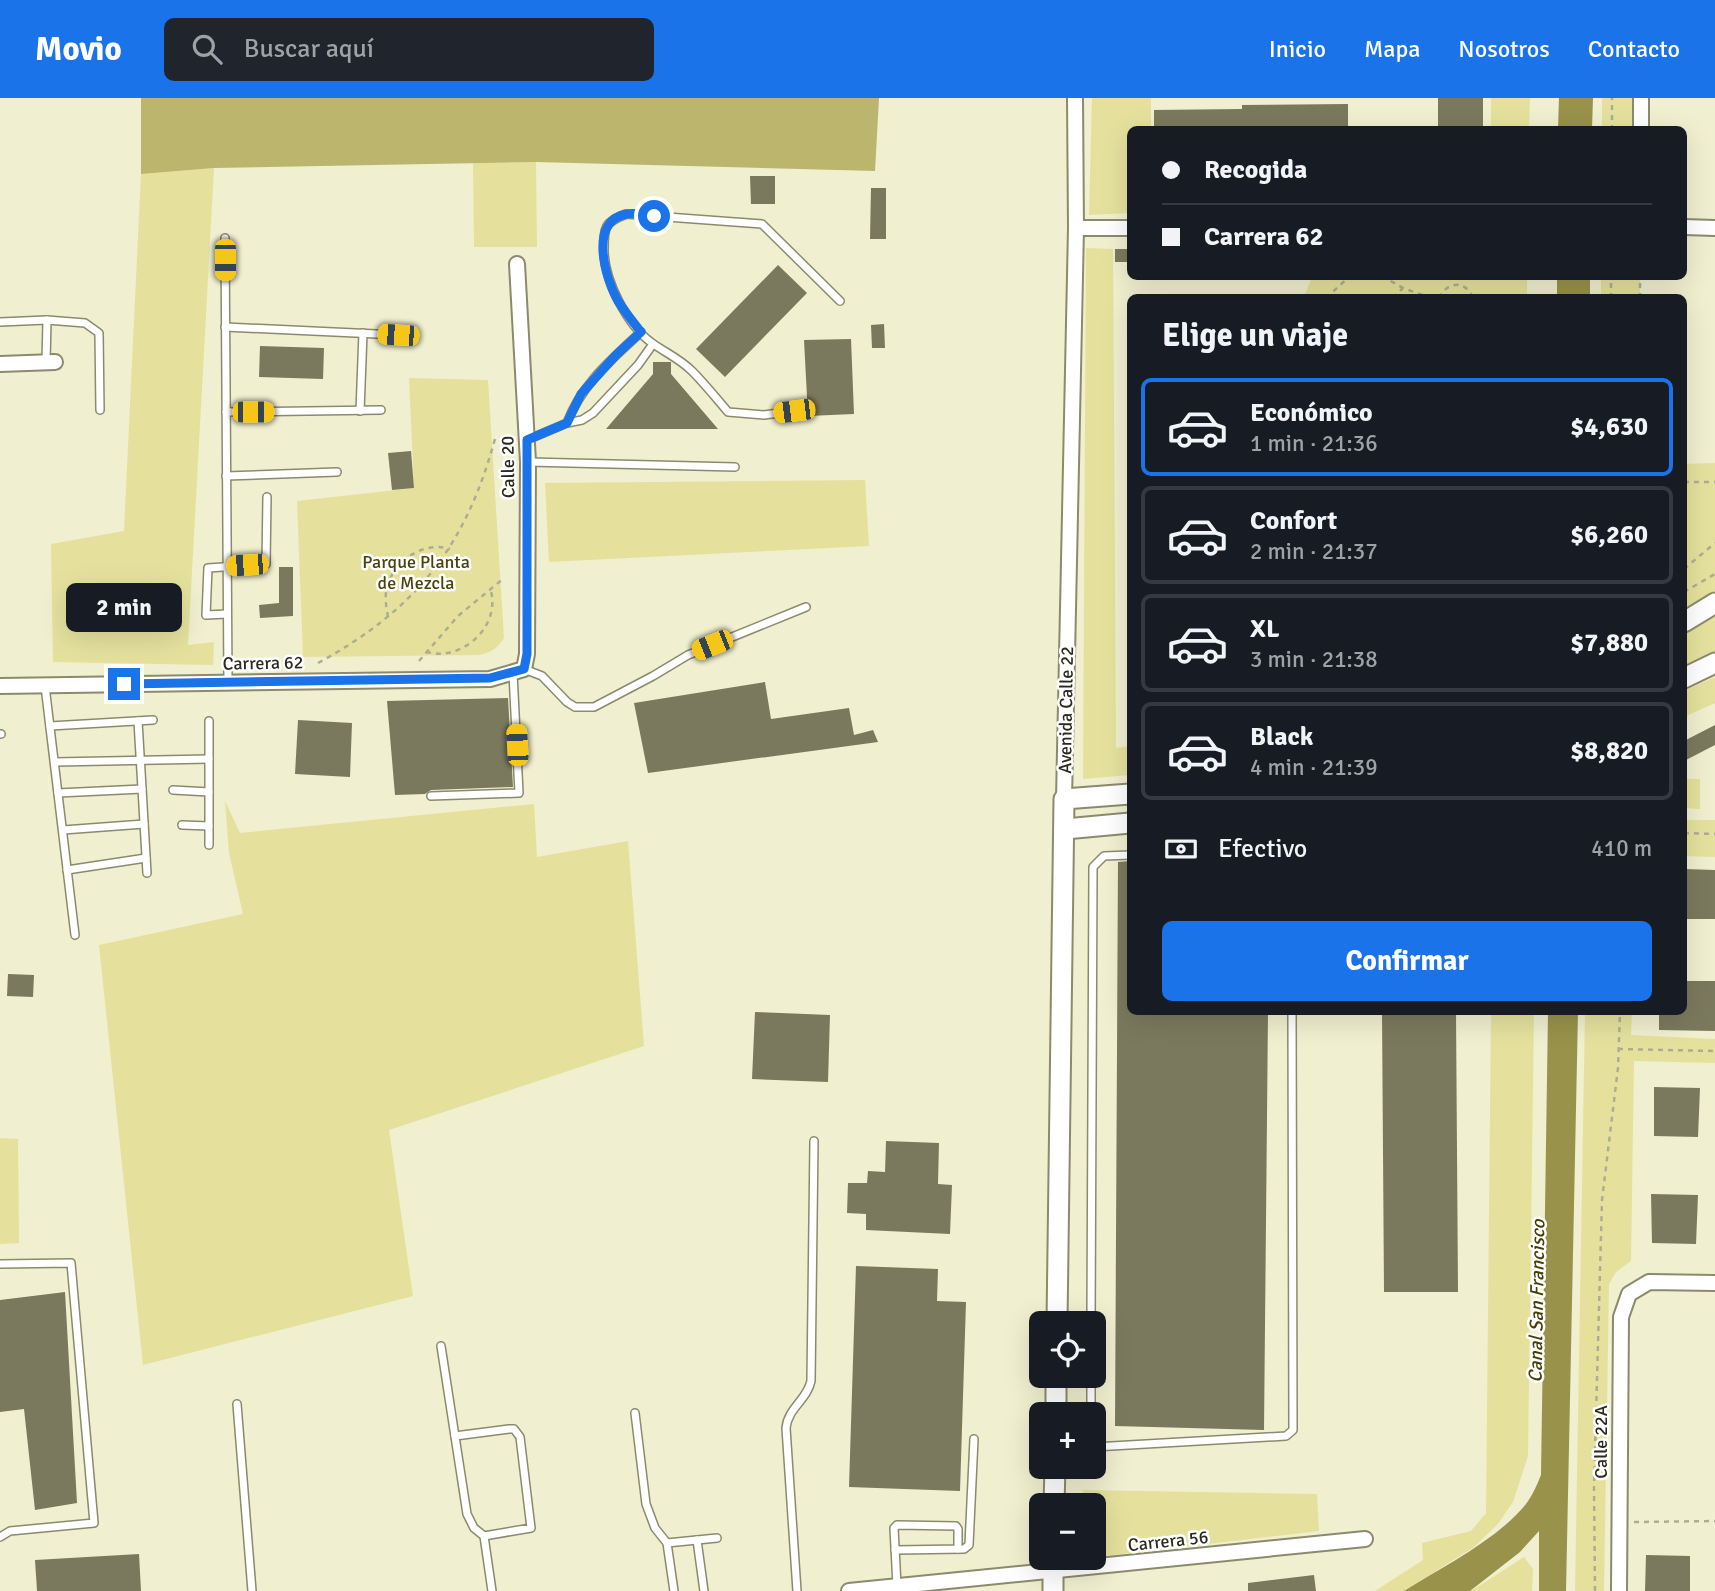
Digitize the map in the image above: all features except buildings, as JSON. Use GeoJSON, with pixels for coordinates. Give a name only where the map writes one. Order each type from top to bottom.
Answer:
{"type":"FeatureCollection","features":[{"type":"Feature","properties":{"kind":"street","name":"Avenida Calle 22"},"geometry":{"type":"LineString","coordinates":[[1057,1311],[1076,228],[1075,98]]}},
{"type":"Feature","properties":{"kind":"street"},"geometry":{"type":"LineString","coordinates":[[1641,98],[1641,126]]}},
{"type":"Feature","properties":{"kind":"street"},"geometry":{"type":"LineString","coordinates":[[1687,227],[1715,228]]}},
{"type":"Feature","properties":{"kind":"street"},"geometry":{"type":"LineString","coordinates":[[1076,228],[1127,228]]}},
{"type":"Feature","properties":{"kind":"street","name":"Calle 20"},"geometry":{"type":"LineString","coordinates":[[517,264],[528,462],[527,654],[519,671]]}},
{"type":"Feature","properties":{"kind":"street"},"geometry":{"type":"LineString","coordinates":[[0,364],[50,362]]}},
{"type":"Feature","properties":{"kind":"street"},"geometry":{"type":"LineString","coordinates":[[1687,620],[1715,603]]}},
{"type":"Feature","properties":{"kind":"street"},"geometry":{"type":"LineString","coordinates":[[1687,677],[1715,663]]}},
{"type":"Feature","properties":{"kind":"street","name":"Carrera 62"},"geometry":{"type":"LineString","coordinates":[[0,685],[490,678],[519,671]]}},
{"type":"Feature","properties":{"kind":"street"},"geometry":{"type":"LineString","coordinates":[[1064,799],[1127,794]]}},
{"type":"Feature","properties":{"kind":"street"},"geometry":{"type":"LineString","coordinates":[[1065,829],[1127,823]]}},
{"type":"Feature","properties":{"kind":"street","name":"Calle 22A"},"geometry":{"type":"LineString","coordinates":[[1619,1591],[1621,1317],[1629,1294],[1649,1282],[1715,1283]]}},
{"type":"Feature","properties":{"kind":"street","name":"Carrera 56"},"geometry":{"type":"LineString","coordinates":[[849,1591],[1053,1574],[1365,1539]]}},
{"type":"Feature","properties":{"kind":"lane"},"geometry":{"type":"LineString","coordinates":[[794,411],[764,415],[728,412],[692,371],[664,349],[653,344],[618,300],[604,266],[604,231],[609,221],[626,214],[762,224],[840,301]]}},
{"type":"Feature","properties":{"kind":"lane"},"geometry":{"type":"LineString","coordinates":[[225,238],[228,682]]}},
{"type":"Feature","properties":{"kind":"lane"},"geometry":{"type":"LineString","coordinates":[[0,323],[47,320],[85,323],[99,333],[100,410]]}},
{"type":"Feature","properties":{"kind":"lane"},"geometry":{"type":"LineString","coordinates":[[47,320],[50,362]]}},
{"type":"Feature","properties":{"kind":"lane"},"geometry":{"type":"LineString","coordinates":[[225,327],[398,335]]}},
{"type":"Feature","properties":{"kind":"lane"},"geometry":{"type":"LineString","coordinates":[[567,423],[581,394],[641,332]]}},
{"type":"Feature","properties":{"kind":"lane"},"geometry":{"type":"LineString","coordinates":[[360,411],[363,333]]}},
{"type":"Feature","properties":{"kind":"lane"},"geometry":{"type":"LineString","coordinates":[[527,440],[593,413],[638,365],[653,344]]}},
{"type":"Feature","properties":{"kind":"lane"},"geometry":{"type":"LineString","coordinates":[[226,412],[381,411]]}},
{"type":"Feature","properties":{"kind":"lane"},"geometry":{"type":"LineString","coordinates":[[528,462],[735,467]]}},
{"type":"Feature","properties":{"kind":"lane"},"geometry":{"type":"LineString","coordinates":[[226,476],[337,472]]}},
{"type":"Feature","properties":{"kind":"lane"},"geometry":{"type":"LineString","coordinates":[[227,614],[206,615],[208,568],[266,564],[267,497]]}},
{"type":"Feature","properties":{"kind":"lane"},"geometry":{"type":"LineString","coordinates":[[431,796],[519,793],[519,671],[542,676],[575,707],[594,707],[688,655],[806,607]]}},
{"type":"Feature","properties":{"kind":"lane"},"geometry":{"type":"LineString","coordinates":[[45,685],[75,935]]}},
{"type":"Feature","properties":{"kind":"lane"},"geometry":{"type":"LineString","coordinates":[[50,726],[153,720]]}},
{"type":"Feature","properties":{"kind":"lane"},"geometry":{"type":"LineString","coordinates":[[138,721],[147,873]]}},
{"type":"Feature","properties":{"kind":"lane"},"geometry":{"type":"LineString","coordinates":[[209,721],[209,845]]}},
{"type":"Feature","properties":{"kind":"lane"},"geometry":{"type":"LineString","coordinates":[[55,762],[209,759]]}},
{"type":"Feature","properties":{"kind":"lane"},"geometry":{"type":"LineString","coordinates":[[58,793],[142,789]]}},
{"type":"Feature","properties":{"kind":"lane"},"geometry":{"type":"LineString","coordinates":[[173,790],[209,792]]}},
{"type":"Feature","properties":{"kind":"lane"},"geometry":{"type":"LineString","coordinates":[[62,830],[144,824]]}},
{"type":"Feature","properties":{"kind":"lane"},"geometry":{"type":"LineString","coordinates":[[181,825],[209,826]]}},
{"type":"Feature","properties":{"kind":"lane"},"geometry":{"type":"LineString","coordinates":[[1091,1311],[1093,867],[1104,856],[1127,855]]}},
{"type":"Feature","properties":{"kind":"lane"},"geometry":{"type":"LineString","coordinates":[[67,870],[146,858]]}},
{"type":"Feature","properties":{"kind":"lane"},"geometry":{"type":"LineString","coordinates":[[1106,1446],[1286,1436],[1293,1430],[1292,1015]]}},
{"type":"Feature","properties":{"kind":"lane"},"geometry":{"type":"LineString","coordinates":[[797,1591],[786,1428],[789,1414],[807,1392],[811,1381],[814,1141]]}},
{"type":"Feature","properties":{"kind":"lane"},"geometry":{"type":"LineString","coordinates":[[0,1264],[71,1263],[94,1523],[10,1531],[0,1537]]}},
{"type":"Feature","properties":{"kind":"lane"},"geometry":{"type":"LineString","coordinates":[[441,1346],[467,1514],[474,1528],[484,1536],[492,1591]]}},
{"type":"Feature","properties":{"kind":"lane"},"geometry":{"type":"LineString","coordinates":[[237,1404],[252,1591]]}},
{"type":"Feature","properties":{"kind":"lane"},"geometry":{"type":"LineString","coordinates":[[635,1413],[646,1504],[655,1528],[667,1543],[674,1591]]}},
{"type":"Feature","properties":{"kind":"lane"},"geometry":{"type":"LineString","coordinates":[[455,1436],[514,1429],[520,1437],[531,1528],[484,1536]]}},
{"type":"Feature","properties":{"kind":"lane"},"geometry":{"type":"LineString","coordinates":[[895,1550],[967,1548],[970,1542],[974,1439]]}},
{"type":"Feature","properties":{"kind":"lane"},"geometry":{"type":"LineString","coordinates":[[897,1586],[894,1528],[897,1525],[956,1526],[958,1549]]}},
{"type":"Feature","properties":{"kind":"lane"},"geometry":{"type":"LineString","coordinates":[[667,1543],[717,1538]]}},
{"type":"Feature","properties":{"kind":"lane"},"geometry":{"type":"LineString","coordinates":[[697,1540],[704,1591]]}},
{"type":"Feature","properties":{"kind":"path"},"geometry":{"type":"LineString","coordinates":[[1612,98],[1612,126]]}},
{"type":"Feature","properties":{"kind":"path"},"geometry":{"type":"LineString","coordinates":[[1331,294],[1348,280]]}},
{"type":"Feature","properties":{"kind":"path"},"geometry":{"type":"LineString","coordinates":[[1389,280],[1420,294]]}},
{"type":"Feature","properties":{"kind":"path"},"geometry":{"type":"LineString","coordinates":[[1441,294],[1444,289],[1455,284],[1466,287],[1470,294]]}},
{"type":"Feature","properties":{"kind":"path"},"geometry":{"type":"LineString","coordinates":[[1397,294],[1403,288]]}},
{"type":"Feature","properties":{"kind":"path"},"geometry":{"type":"LineString","coordinates":[[318,663],[367,633],[427,580],[450,549],[481,486],[496,435]]}},
{"type":"Feature","properties":{"kind":"path"},"geometry":{"type":"LineString","coordinates":[[1687,482],[1715,482]]}},
{"type":"Feature","properties":{"kind":"path"},"geometry":{"type":"LineString","coordinates":[[1687,566],[1715,543]]}},
{"type":"Feature","properties":{"kind":"path"},"geometry":{"type":"LineString","coordinates":[[388,617],[385,602],[388,584],[396,568],[410,555],[426,548],[450,549]]}},
{"type":"Feature","properties":{"kind":"path"},"geometry":{"type":"LineString","coordinates":[[1687,590],[1715,574]]}},
{"type":"Feature","properties":{"kind":"path"},"geometry":{"type":"LineString","coordinates":[[419,661],[458,616],[504,578]]}},
{"type":"Feature","properties":{"kind":"path"},"geometry":{"type":"LineString","coordinates":[[426,652],[445,654],[461,650],[475,640],[486,627],[492,611],[490,588]]}},
{"type":"Feature","properties":{"kind":"path"},"geometry":{"type":"LineString","coordinates":[[1687,834],[1715,834]]}},
{"type":"Feature","properties":{"kind":"path"},"geometry":{"type":"LineString","coordinates":[[1595,1591],[1594,1487],[1602,1200],[1620,1015]]}},
{"type":"Feature","properties":{"kind":"path"},"geometry":{"type":"LineString","coordinates":[[1618,1049],[1715,1051]]}},
{"type":"Feature","properties":{"kind":"path"},"geometry":{"type":"LineString","coordinates":[[1620,1523],[1715,1521]]}},
{"type":"Feature","properties":{"kind":"green space"},"geometry":{"type":"Polygon","coordinates":[[[1092,98],[1151,98],[1151,126],[1127,126],[1127,213],[1089,215],[1092,98]]]}},
{"type":"Feature","properties":{"kind":"green space"},"geometry":{"type":"Polygon","coordinates":[[[1491,98],[1530,98],[1529,126],[1491,126],[1491,98]]]}},
{"type":"Feature","properties":{"kind":"green space"},"geometry":{"type":"Polygon","coordinates":[[[1602,98],[1634,98],[1633,126],[1602,126],[1602,98]]]}},
{"type":"Feature","properties":{"kind":"green space"},"geometry":{"type":"Polygon","coordinates":[[[536,162],[537,247],[474,247],[473,163],[536,162]]]}},
{"type":"Feature","properties":{"kind":"green space"},"geometry":{"type":"Polygon","coordinates":[[[214,168],[188,645],[214,642],[213,665],[53,662],[51,544],[124,531],[141,174],[214,168]]]}},
{"type":"Feature","properties":{"kind":"green space"},"geometry":{"type":"Polygon","coordinates":[[[1086,248],[1113,249],[1116,748],[1127,746],[1127,775],[1083,779],[1086,248]]]}},
{"type":"Feature","properties":{"kind":"green space"},"geometry":{"type":"Polygon","coordinates":[[[1311,280],[1527,280],[1527,294],[1305,294],[1311,280]]]}},
{"type":"Feature","properties":{"kind":"green space"},"geometry":{"type":"Polygon","coordinates":[[[1601,280],[1640,280],[1640,294],[1601,294],[1601,280]]]}},
{"type":"Feature","properties":{"kind":"green space","name":"Parque Planta de Mezcla"},"geometry":{"type":"Polygon","coordinates":[[[409,378],[488,380],[504,638],[493,650],[478,655],[303,657],[297,501],[414,488],[409,378]]]}},
{"type":"Feature","properties":{"kind":"green space"},"geometry":{"type":"Polygon","coordinates":[[[1715,463],[1715,591],[1687,606],[1687,464],[1715,463]]]}},
{"type":"Feature","properties":{"kind":"green space"},"geometry":{"type":"Polygon","coordinates":[[[865,480],[869,546],[549,562],[545,483],[865,480]]]}},
{"type":"Feature","properties":{"kind":"green space"},"geometry":{"type":"Polygon","coordinates":[[[1715,615],[1715,653],[1687,666],[1687,631],[1715,615]]]}},
{"type":"Feature","properties":{"kind":"green space"},"geometry":{"type":"Polygon","coordinates":[[[1715,677],[1715,703],[1687,716],[1687,690],[1715,677]]]}},
{"type":"Feature","properties":{"kind":"green space"},"geometry":{"type":"Polygon","coordinates":[[[1687,779],[1700,779],[1700,809],[1687,808],[1687,779]]]}},
{"type":"Feature","properties":{"kind":"green space"},"geometry":{"type":"Polygon","coordinates":[[[225,801],[240,833],[534,804],[537,857],[628,841],[644,1046],[389,1130],[413,1296],[143,1365],[99,945],[243,914],[229,853],[225,801]]]}},
{"type":"Feature","properties":{"kind":"green space"},"geometry":{"type":"Polygon","coordinates":[[[1687,820],[1715,820],[1715,857],[1687,856],[1687,820]]]}},
{"type":"Feature","properties":{"kind":"green space"},"geometry":{"type":"Polygon","coordinates":[[[1491,1015],[1534,1015],[1528,1456],[1513,1502],[1498,1524],[1474,1547],[1404,1591],[1375,1591],[1423,1560],[1422,1543],[1471,1531],[1486,1513],[1491,1015]]]}},
{"type":"Feature","properties":{"kind":"green space"},"geometry":{"type":"Polygon","coordinates":[[[1585,1015],[1632,1015],[1631,1035],[1715,1039],[1715,1063],[1634,1061],[1631,1261],[1616,1272],[1609,1284],[1604,1591],[1575,1591],[1585,1015]]]}},
{"type":"Feature","properties":{"kind":"green space"},"geometry":{"type":"Polygon","coordinates":[[[0,1138],[18,1139],[19,1243],[0,1244],[0,1138]]]}},
{"type":"Feature","properties":{"kind":"green space"},"geometry":{"type":"Polygon","coordinates":[[[1083,1490],[1317,1494],[1319,1531],[1106,1556],[1106,1493],[1083,1493],[1083,1490]]]}},
{"type":"Feature","properties":{"kind":"green space"},"geometry":{"type":"Polygon","coordinates":[[[1524,1557],[1533,1569],[1532,1591],[1471,1591],[1524,1557]]]}},
{"type":"Feature","properties":{"kind":"shaded area"},"geometry":{"type":"Polygon","coordinates":[[[141,98],[879,98],[875,171],[536,162],[214,168],[141,174],[141,98]]]}},
{"type":"Feature","properties":{"kind":"shaded area"},"geometry":{"type":"Polygon","coordinates":[[[1559,98],[1593,98],[1592,126],[1558,126],[1559,98]]]}},
{"type":"Feature","properties":{"kind":"shaded area"},"geometry":{"type":"Polygon","coordinates":[[[1557,280],[1590,280],[1590,294],[1557,294],[1557,280]]]}},
{"type":"Feature","properties":{"kind":"shaded area"},"geometry":{"type":"Polygon","coordinates":[[[1548,1015],[1578,1015],[1566,1591],[1539,1591],[1539,1531],[1520,1552],[1470,1591],[1404,1591],[1500,1529],[1526,1504],[1541,1475],[1548,1015]]]}},
{"type":"Feature","properties":{"kind":"route"},"geometry":{"type":"LineString","coordinates":[[124,684],[490,678],[524,669],[527,654],[527,440],[567,423],[581,394],[641,332],[618,300],[604,266],[604,231],[609,221],[626,214],[654,216]]}},
{"type":"Feature","properties":{"kind":"water label","name":"Canal San Francisco"},"geometry":{"type":"Point","coordinates":[1536,1301]}}]}
